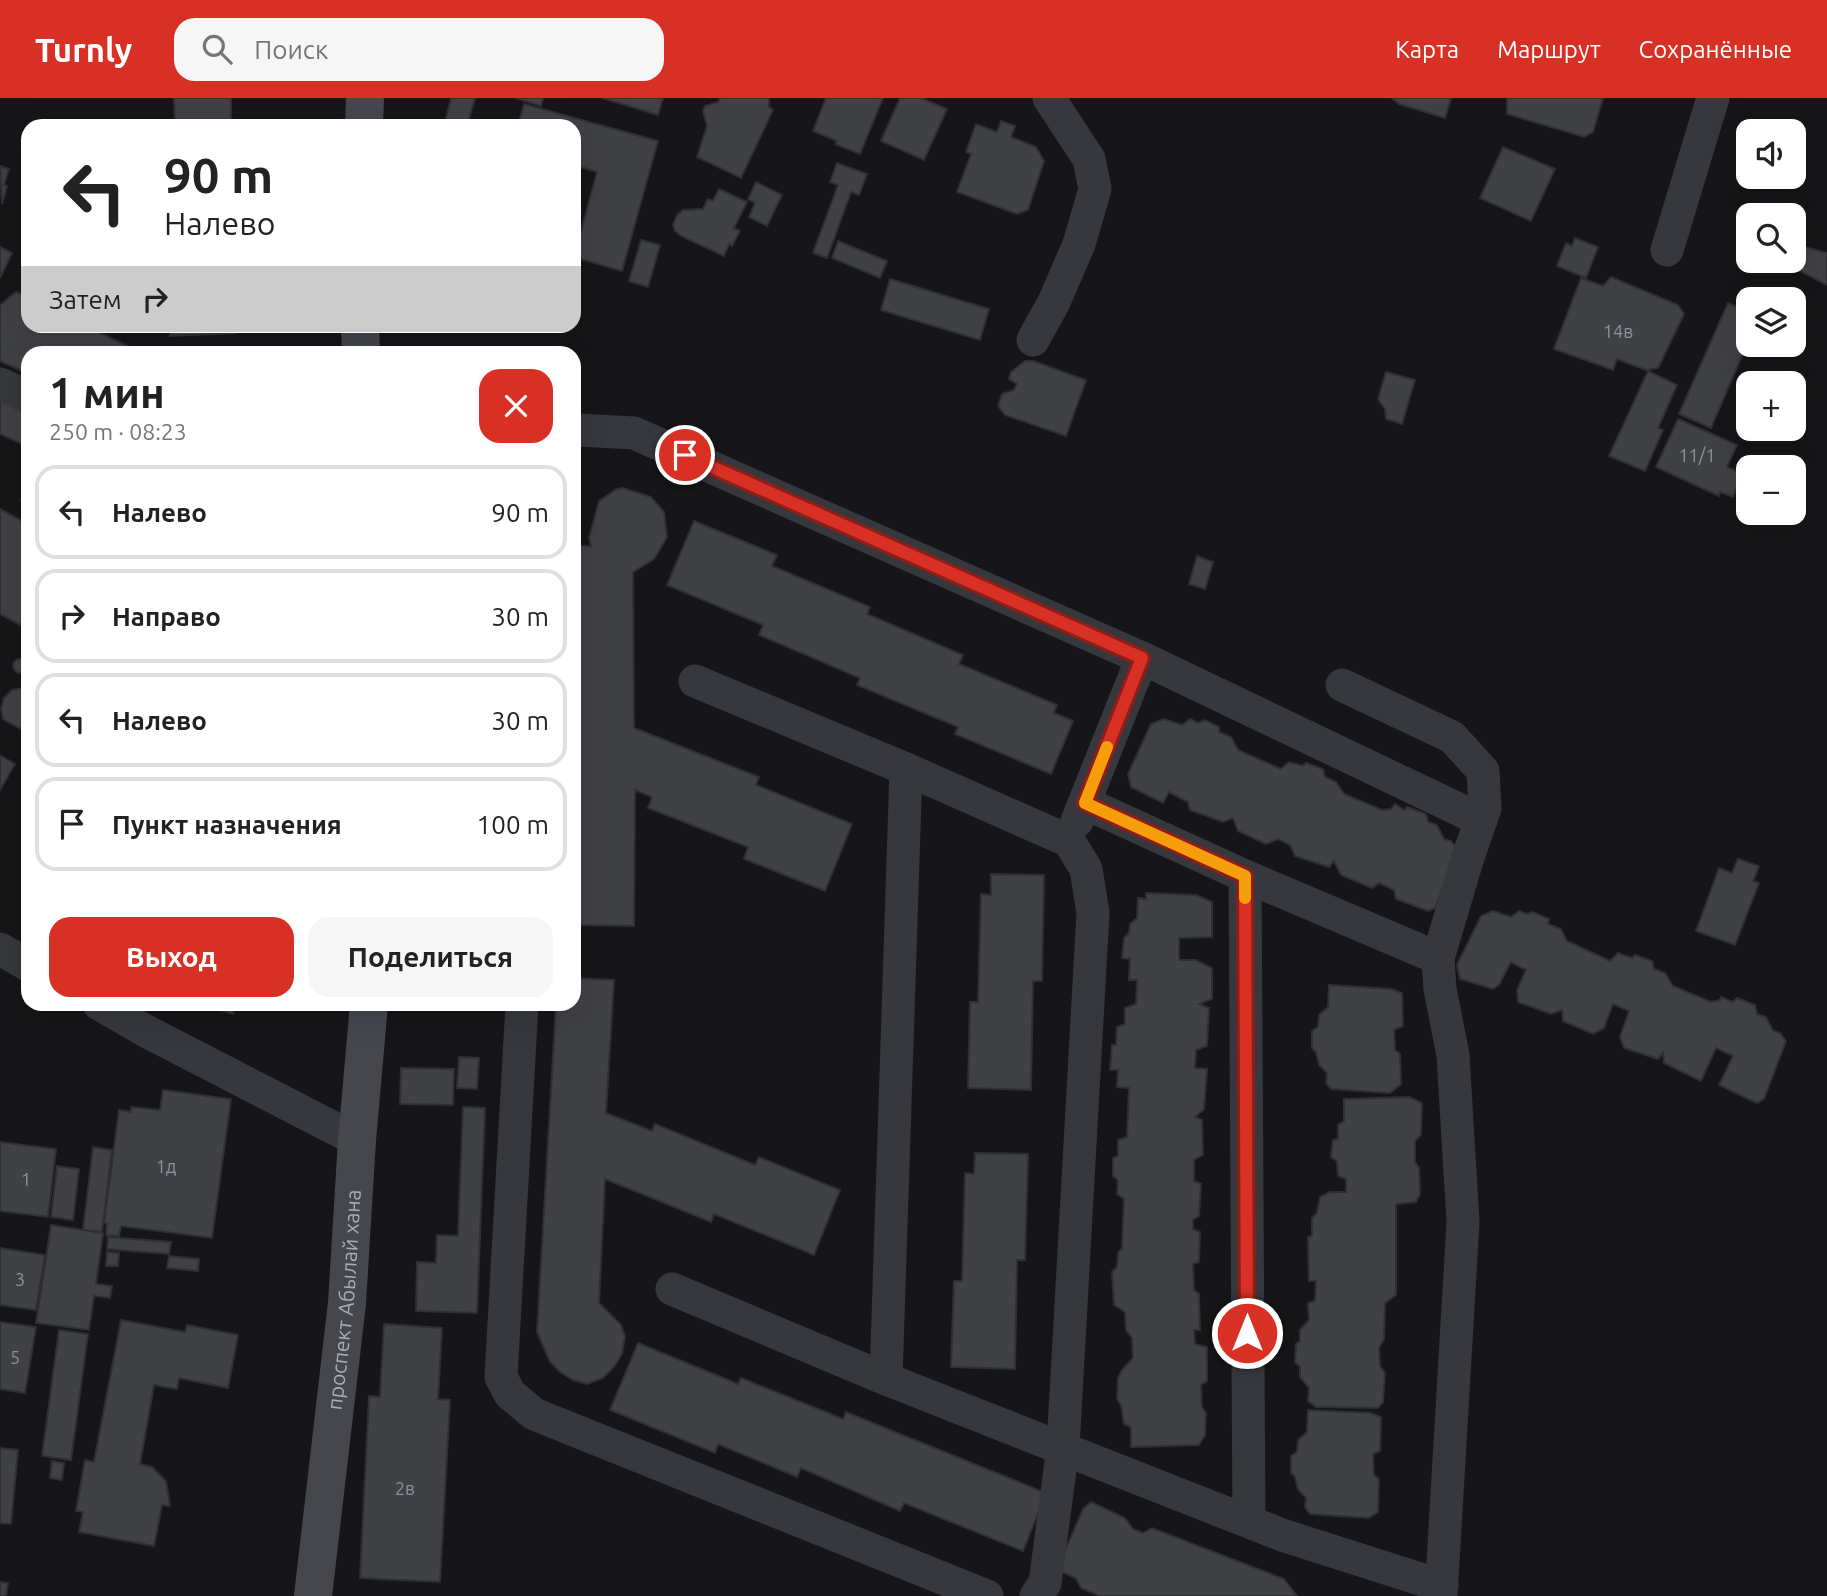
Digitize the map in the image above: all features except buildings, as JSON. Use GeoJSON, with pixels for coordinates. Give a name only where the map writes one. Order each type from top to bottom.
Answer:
{"type":"FeatureCollection","features":[{"type":"Feature","properties":{"kind":"main road"},"geometry":{"type":"LineString","coordinates":[[364,119],[365,98]]}},
{"type":"Feature","properties":{"kind":"main road","name":"проспект Абылай хана"},"geometry":{"type":"LineString","coordinates":[[313,1596],[347,1303],[368,1011]]}},
{"type":"Feature","properties":{"kind":"street"},"geometry":{"type":"LineString","coordinates":[[1033,340],[1054,302],[1079,244],[1095,189],[1089,159],[1049,98]]}},
{"type":"Feature","properties":{"kind":"street"},"geometry":{"type":"LineString","coordinates":[[1667,250],[1713,98]]}},
{"type":"Feature","properties":{"kind":"street"},"geometry":{"type":"LineString","coordinates":[[0,384],[21,394]]}},
{"type":"Feature","properties":{"kind":"street"},"geometry":{"type":"LineString","coordinates":[[581,430],[634,433],[1142,658],[1481,820]]}},
{"type":"Feature","properties":{"kind":"street"},"geometry":{"type":"LineString","coordinates":[[1069,841],[1142,658]]}},
{"type":"Feature","properties":{"kind":"street"},"geometry":{"type":"LineString","coordinates":[[695,681],[1069,841],[1086,869],[1093,913],[1063,1447],[1045,1583],[1036,1596]]}},
{"type":"Feature","properties":{"kind":"street"},"geometry":{"type":"LineString","coordinates":[[672,1289],[886,1379],[1282,1535],[1442,1591],[1463,1222],[1453,1055],[1440,989],[1438,958],[1485,808],[1483,771],[1452,737],[1342,685]]}},
{"type":"Feature","properties":{"kind":"street"},"geometry":{"type":"LineString","coordinates":[[886,1379],[906,769]]}},
{"type":"Feature","properties":{"kind":"street"},"geometry":{"type":"LineString","coordinates":[[1085,803],[1245,876],[1438,958]]}},
{"type":"Feature","properties":{"kind":"street"},"geometry":{"type":"LineString","coordinates":[[1245,876],[1249,1521]]}},
{"type":"Feature","properties":{"kind":"street"},"geometry":{"type":"LineString","coordinates":[[0,949],[21,961]]}},
{"type":"Feature","properties":{"kind":"street"},"geometry":{"type":"LineString","coordinates":[[122,1011],[146,1018],[357,1140]]}},
{"type":"Feature","properties":{"kind":"street"},"geometry":{"type":"LineString","coordinates":[[522,1011],[501,1377],[510,1394],[534,1414],[987,1596]]}},
{"type":"Feature","properties":{"kind":"slow traffic"},"geometry":{"type":"LineString","coordinates":[[1107,747],[1085,803],[1245,876],[1245,898]]}},
{"type":"Feature","properties":{"kind":"route"},"geometry":{"type":"LineString","coordinates":[[685,455],[1142,658],[1085,803],[1245,876],[1247,1333]]}}]}
